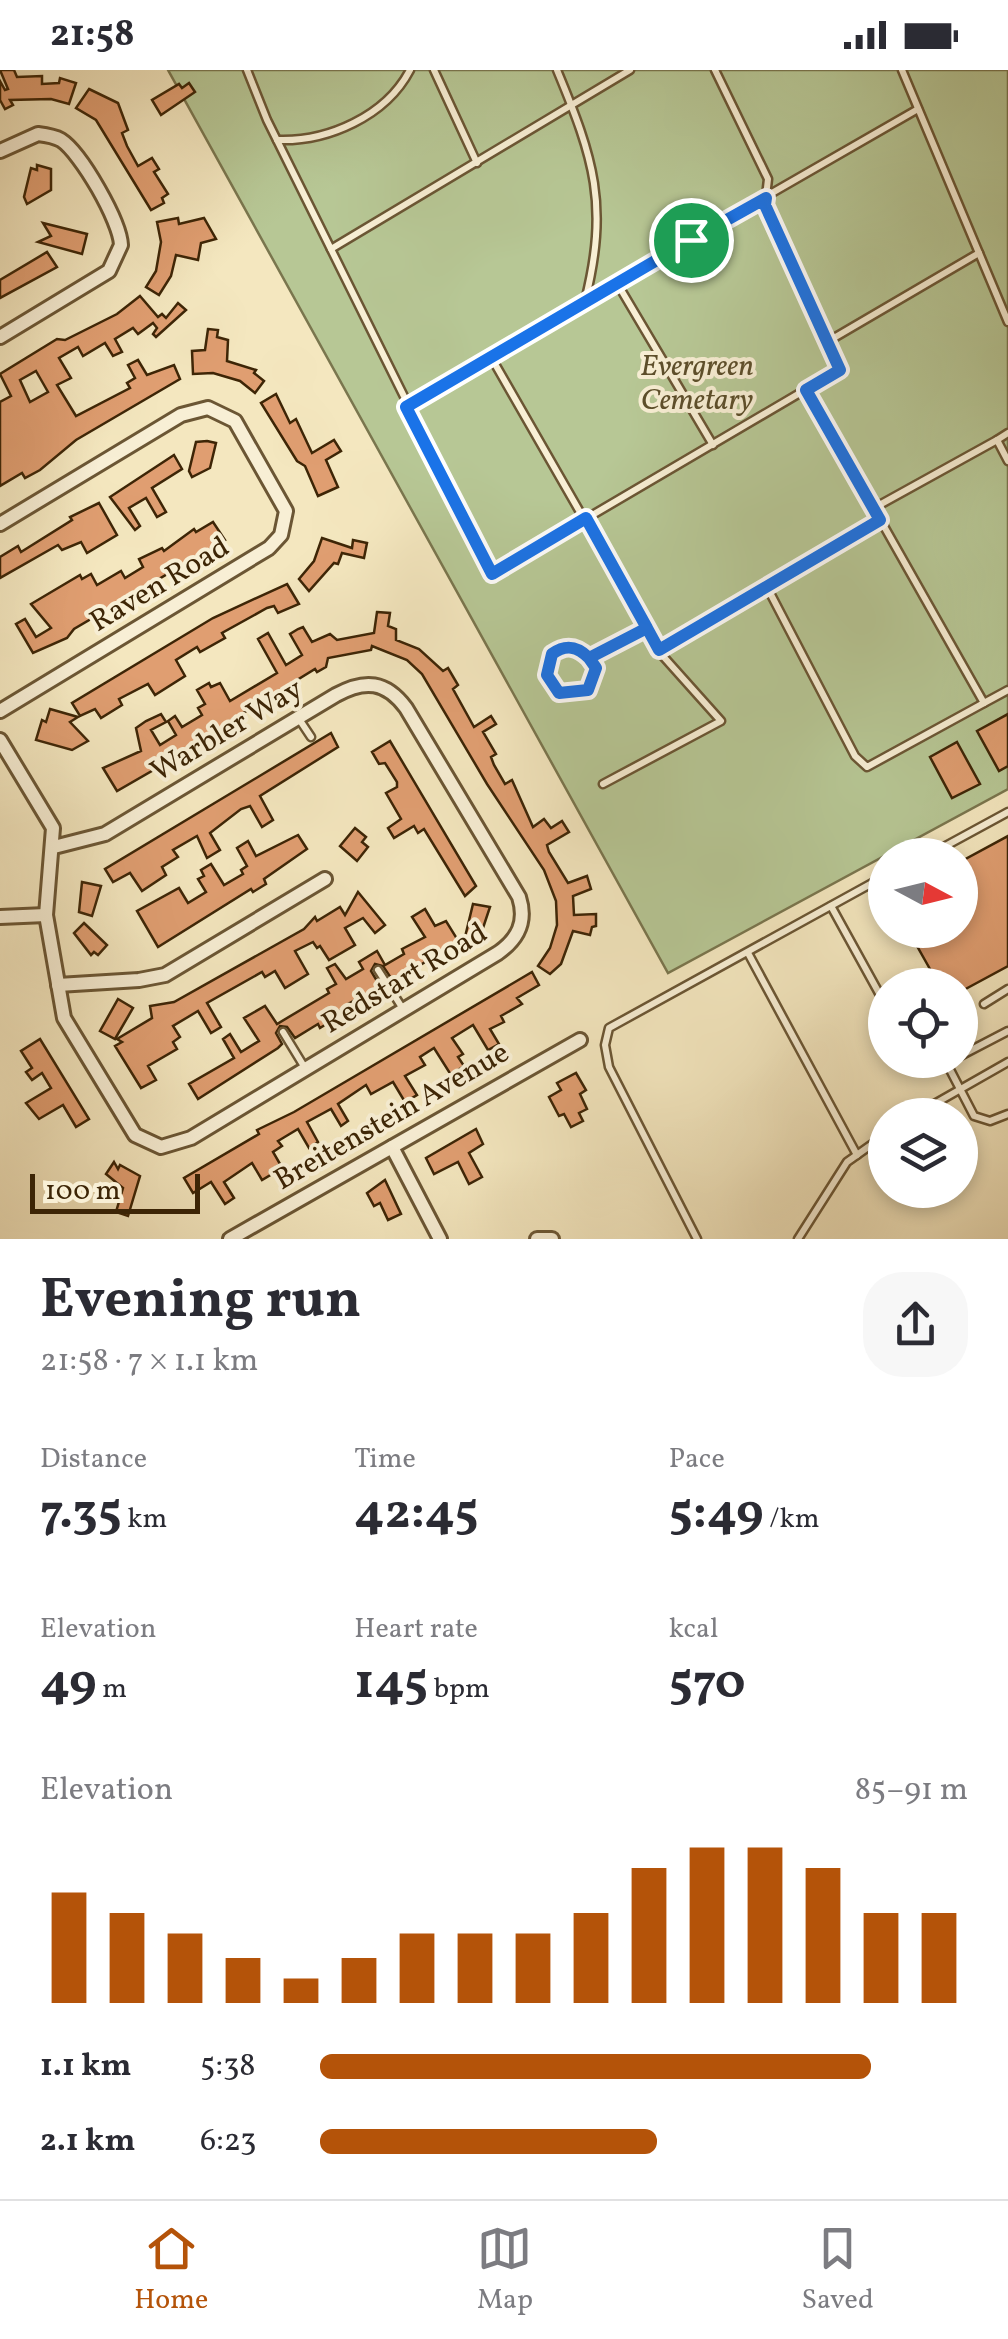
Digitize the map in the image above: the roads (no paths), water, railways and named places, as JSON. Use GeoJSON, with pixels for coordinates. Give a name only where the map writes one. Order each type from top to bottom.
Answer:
{"type":"FeatureCollection","features":[{"type":"Feature","properties":{"kind":"street"},"geometry":{"type":"LineString","coordinates":[[0,150],[26,136],[52,136],[70,147],[120,236],[119,253],[112,267],[0,337]]}},
{"type":"Feature","properties":{"kind":"street","name":"Raven Road"},"geometry":{"type":"LineString","coordinates":[[0,524],[196,408],[215,409],[229,416],[286,511],[281,534],[270,548],[0,710]]}},
{"type":"Feature","properties":{"kind":"street","name":"Warbler Way"},"geometry":{"type":"LineString","coordinates":[[54,847],[105,834],[354,685],[370,683],[398,697],[414,722]]}},
{"type":"Feature","properties":{"kind":"street","name":"Redstart Road"},"geometry":{"type":"LineString","coordinates":[[58,985],[64,1018],[135,1135],[155,1146],[181,1144],[509,946],[521,928],[519,898],[414,722]]}},
{"type":"Feature","properties":{"kind":"street"},"geometry":{"type":"LineString","coordinates":[[0,740],[53,828],[46,914],[58,985],[165,974],[325,879]]}},
{"type":"Feature","properties":{"kind":"street"},"geometry":{"type":"LineString","coordinates":[[0,917],[46,914]]}},
{"type":"Feature","properties":{"kind":"street","name":"Breitenstein Avenue"},"geometry":{"type":"LineString","coordinates":[[230,1239],[580,1040]]}},
{"type":"Feature","properties":{"kind":"street"},"geometry":{"type":"LineString","coordinates":[[392,1147],[440,1239]]}},
{"type":"Feature","properties":{"kind":"street"},"geometry":{"type":"LineString","coordinates":[[537,1239],[552,1239]]}},
{"type":"Feature","properties":{"kind":"lane"},"geometry":{"type":"LineString","coordinates":[[247,70],[406,407],[492,574],[840,370],[765,205],[768,180],[715,70]]}},
{"type":"Feature","properties":{"kind":"lane"},"geometry":{"type":"LineString","coordinates":[[277,140],[320,138],[363,118],[400,90],[410,70]]}},
{"type":"Feature","properties":{"kind":"lane"},"geometry":{"type":"LineString","coordinates":[[434,70],[477,163]]}},
{"type":"Feature","properties":{"kind":"lane"},"geometry":{"type":"LineString","coordinates":[[557,70],[597,180],[596,254],[586,301]]}},
{"type":"Feature","properties":{"kind":"lane"},"geometry":{"type":"LineString","coordinates":[[330,249],[630,70]]}},
{"type":"Feature","properties":{"kind":"lane"},"geometry":{"type":"LineString","coordinates":[[902,70],[1008,322]]}},
{"type":"Feature","properties":{"kind":"lane"},"geometry":{"type":"LineString","coordinates":[[406,407],[918,109]]}},
{"type":"Feature","properties":{"kind":"lane"},"geometry":{"type":"LineString","coordinates":[[826,342],[979,253]]}},
{"type":"Feature","properties":{"kind":"lane"},"geometry":{"type":"LineString","coordinates":[[617,283],[712,444]]}},
{"type":"Feature","properties":{"kind":"lane"},"geometry":{"type":"LineString","coordinates":[[491,357],[659,650],[721,721],[603,784]]}},
{"type":"Feature","properties":{"kind":"lane"},"geometry":{"type":"LineString","coordinates":[[806,390],[984,703]]}},
{"type":"Feature","properties":{"kind":"lane"},"geometry":{"type":"LineString","coordinates":[[874,508],[1008,433]]}},
{"type":"Feature","properties":{"kind":"lane"},"geometry":{"type":"LineString","coordinates":[[997,440],[1008,461]]}},
{"type":"Feature","properties":{"kind":"lane"},"geometry":{"type":"LineString","coordinates":[[659,650],[880,520]]}},
{"type":"Feature","properties":{"kind":"lane"},"geometry":{"type":"LineString","coordinates":[[767,587],[856,756],[867,767],[1008,690]]}},
{"type":"Feature","properties":{"kind":"lane"},"geometry":{"type":"LineString","coordinates":[[589,658],[647,628]]}},
{"type":"Feature","properties":{"kind":"lane"},"geometry":{"type":"LineString","coordinates":[[562,647],[579,648],[589,658],[596,668],[588,690],[559,693],[550,684],[547,675],[552,654],[562,647]]}},
{"type":"Feature","properties":{"kind":"lane"},"geometry":{"type":"LineString","coordinates":[[298,718],[311,738]]}},
{"type":"Feature","properties":{"kind":"lane"},"geometry":{"type":"LineString","coordinates":[[960,838],[1008,812]]}},
{"type":"Feature","properties":{"kind":"lane"},"geometry":{"type":"LineString","coordinates":[[697,1239],[610,1067],[605,1045],[609,1028],[868,885]]}},
{"type":"Feature","properties":{"kind":"lane"},"geometry":{"type":"LineString","coordinates":[[831,906],[868,973]]}},
{"type":"Feature","properties":{"kind":"lane"},"geometry":{"type":"LineString","coordinates":[[748,953],[857,1155]]}},
{"type":"Feature","properties":{"kind":"lane"},"geometry":{"type":"LineString","coordinates":[[378,970],[403,1010]]}},
{"type":"Feature","properties":{"kind":"lane"},"geometry":{"type":"LineString","coordinates":[[984,1004],[1008,989]]}},
{"type":"Feature","properties":{"kind":"lane"},"geometry":{"type":"LineString","coordinates":[[978,1047],[1008,1031]]}},
{"type":"Feature","properties":{"kind":"lane"},"geometry":{"type":"LineString","coordinates":[[283,1032],[306,1069]]}},
{"type":"Feature","properties":{"kind":"lane"},"geometry":{"type":"LineString","coordinates":[[943,1098],[1008,1062]]}},
{"type":"Feature","properties":{"kind":"lane"},"geometry":{"type":"LineString","coordinates":[[956,1078],[974,1116],[990,1122],[1008,1114]]}},
{"type":"Feature","properties":{"kind":"lane"},"geometry":{"type":"LineString","coordinates":[[798,1239],[847,1162],[868,1148]]}},
{"type":"Feature","properties":{"kind":"park label","name":"Evergreen Cemetary"},"geometry":{"type":"Point","coordinates":[697,384]}}]}
